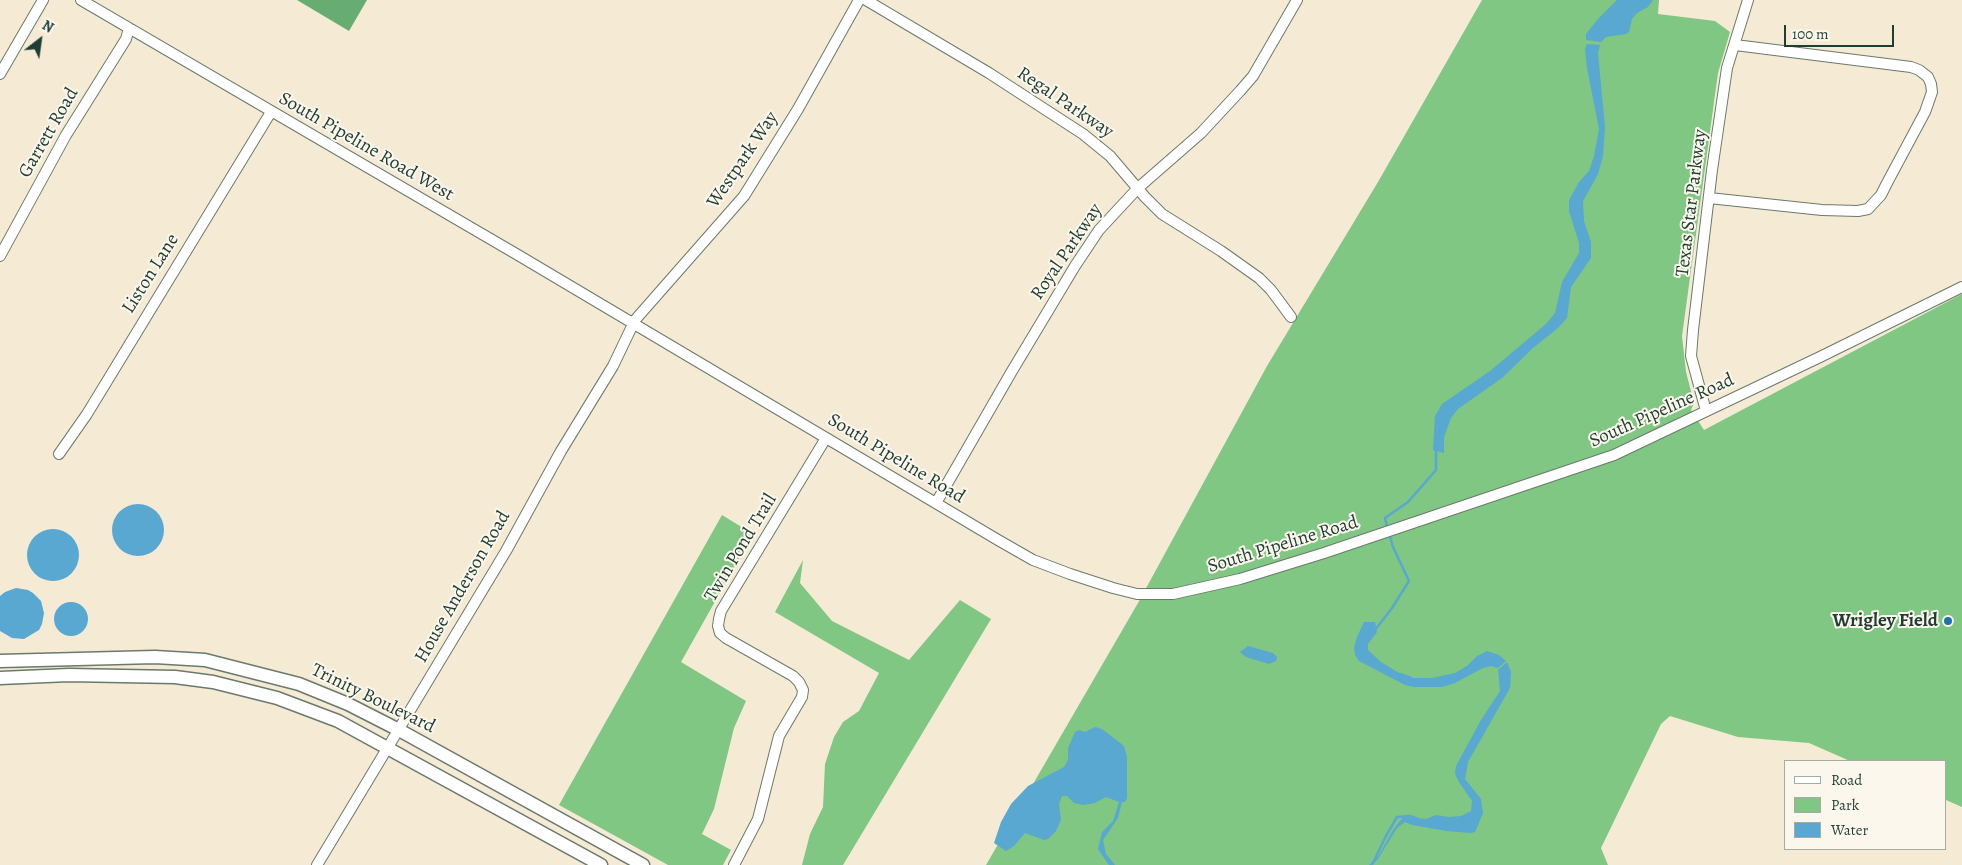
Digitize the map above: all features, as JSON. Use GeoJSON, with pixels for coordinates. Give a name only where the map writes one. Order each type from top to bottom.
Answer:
{"type":"FeatureCollection","features":[{"type":"Feature","properties":{"kind":"main road","name":"Trinity Boulevard"},"geometry":{"type":"LineString","coordinates":[[0,661],[155,657],[205,660],[299,684],[348,704],[399,730],[642,865]]}},
{"type":"Feature","properties":{"kind":"main road","name":"Trinity Boulevard"},"geometry":{"type":"LineString","coordinates":[[0,678],[128,675],[175,677],[213,682],[286,701],[338,721],[601,865]]}},
{"type":"Feature","properties":{"kind":"street"},"geometry":{"type":"LineString","coordinates":[[0,74],[43,0]]}},
{"type":"Feature","properties":{"kind":"street","name":"South Pipeline Road West"},"geometry":{"type":"LineString","coordinates":[[81,0],[633,323]]}},
{"type":"Feature","properties":{"kind":"street","name":"Westpark Way"},"geometry":{"type":"LineString","coordinates":[[633,323],[744,196],[798,109],[859,0]]}},
{"type":"Feature","properties":{"kind":"street","name":"Regal Parkway"},"geometry":{"type":"LineString","coordinates":[[866,0],[990,73],[1083,134],[1110,156],[1162,214],[1221,251],[1259,278],[1271,290],[1291,317]]}},
{"type":"Feature","properties":{"kind":"street","name":"Royal Parkway"},"geometry":{"type":"LineString","coordinates":[[936,503],[1075,266],[1100,230],[1138,188],[1201,133],[1240,92],[1253,76],[1297,0]]}},
{"type":"Feature","properties":{"kind":"street","name":"Texas Star Parkway"},"geometry":{"type":"LineString","coordinates":[[1706,411],[1691,356],[1709,198],[1727,68],[1748,0]]}},
{"type":"Feature","properties":{"kind":"street","name":"Garrett Road"},"geometry":{"type":"LineString","coordinates":[[0,256],[66,135],[126,39],[129,28]]}},
{"type":"Feature","properties":{"kind":"street"},"geometry":{"type":"LineString","coordinates":[[1709,198],[1822,210],[1858,211],[1868,208],[1881,195],[1888,183],[1925,112],[1932,92],[1932,84],[1928,77],[1910,67],[1734,45]]}},
{"type":"Feature","properties":{"kind":"street","name":"Liston Lane"},"geometry":{"type":"LineString","coordinates":[[59,454],[87,414],[271,112]]}},
{"type":"Feature","properties":{"kind":"street","name":"South Pipeline Road"},"geometry":{"type":"LineString","coordinates":[[633,323],[1033,560],[1108,587],[1137,594],[1173,594],[1240,580],[1614,455],[1962,287]]}},
{"type":"Feature","properties":{"kind":"street","name":"House Anderson Road"},"geometry":{"type":"LineString","coordinates":[[317,865],[506,551],[561,451],[613,366],[633,323]]}},
{"type":"Feature","properties":{"kind":"street","name":"Twin Pond Trail"},"geometry":{"type":"LineString","coordinates":[[734,865],[758,820],[778,736],[802,698],[803,690],[800,682],[792,676],[720,633],[719,619],[826,438]]}},
{"type":"Feature","properties":{"kind":"green space"},"geometry":{"type":"Polygon","coordinates":[[[297,0],[367,0],[349,31],[297,0]]]}},
{"type":"Feature","properties":{"kind":"green space"},"geometry":{"type":"Polygon","coordinates":[[[1482,0],[1659,0],[1658,14],[1715,21],[1730,32],[1718,73],[1682,336],[1686,372],[1694,403],[1691,410],[1704,430],[1962,294],[1962,807],[1947,800],[1947,760],[1848,760],[1809,743],[1738,737],[1670,716],[1661,724],[1601,848],[1608,865],[986,865],[1138,603],[1267,366],[1378,182],[1482,0]]]}},
{"type":"Feature","properties":{"kind":"green space"},"geometry":{"type":"Polygon","coordinates":[[[722,515],[753,534],[681,662],[746,701],[734,728],[714,809],[702,834],[731,850],[723,865],[668,865],[559,805],[722,515]]]}},
{"type":"Feature","properties":{"kind":"green space"},"geometry":{"type":"Polygon","coordinates":[[[803,560],[800,583],[832,621],[909,660],[960,600],[991,619],[843,865],[802,865],[810,834],[823,807],[825,764],[834,737],[843,722],[859,711],[879,673],[775,612],[803,560]]]}},
{"type":"Feature","properties":{"kind":"water"},"geometry":{"type":"Polygon","coordinates":[[[1617,0],[1653,0],[1648,7],[1637,13],[1632,19],[1629,32],[1626,34],[1606,37],[1601,42],[1586,40],[1586,34],[1617,0]]]}},
{"type":"Feature","properties":{"kind":"water"},"geometry":{"type":"Polygon","coordinates":[[[1587,44],[1600,45],[1598,53],[1605,127],[1603,156],[1598,174],[1583,201],[1584,221],[1591,242],[1591,258],[1571,287],[1567,318],[1502,378],[1458,409],[1451,418],[1444,437],[1444,453],[1433,450],[1435,416],[1442,404],[1490,371],[1546,324],[1555,313],[1562,282],[1579,253],[1579,243],[1569,211],[1569,200],[1579,182],[1589,171],[1599,129],[1587,68],[1585,49],[1587,44]]]}},
{"type":"Feature","properties":{"kind":"water"},"geometry":{"type":"Polygon","coordinates":[[[138,504],[148,506],[156,512],[162,520],[164,530],[162,540],[156,548],[148,554],[138,556],[128,554],[120,548],[114,540],[112,530],[114,520],[120,512],[128,506],[138,504]]]}},
{"type":"Feature","properties":{"kind":"water"},"geometry":{"type":"Polygon","coordinates":[[[53,529],[63,531],[71,537],[77,545],[79,555],[77,565],[71,573],[63,579],[53,581],[43,579],[35,573],[29,565],[27,555],[29,545],[35,537],[43,531],[53,529]]]}},
{"type":"Feature","properties":{"kind":"water"},"geometry":{"type":"Polygon","coordinates":[[[16,588],[33,593],[41,601],[44,613],[39,630],[24,639],[12,638],[0,631],[0,596],[16,588]]]}},
{"type":"Feature","properties":{"kind":"water"},"geometry":{"type":"Polygon","coordinates":[[[71,602],[83,607],[88,619],[83,631],[71,636],[59,631],[54,619],[59,607],[71,602]]]}},
{"type":"Feature","properties":{"kind":"water"},"geometry":{"type":"Polygon","coordinates":[[[1364,622],[1375,622],[1377,632],[1368,644],[1368,650],[1381,662],[1407,678],[1432,678],[1455,673],[1467,666],[1477,656],[1487,651],[1499,655],[1506,661],[1498,668],[1491,666],[1483,668],[1455,683],[1442,687],[1414,687],[1405,685],[1359,661],[1355,655],[1354,648],[1357,637],[1364,622]]]}},
{"type":"Feature","properties":{"kind":"water"},"geometry":{"type":"Polygon","coordinates":[[[1248,646],[1273,653],[1277,657],[1276,661],[1269,664],[1246,657],[1240,652],[1248,646]]]}},
{"type":"Feature","properties":{"kind":"water"},"geometry":{"type":"Polygon","coordinates":[[[1507,662],[1511,672],[1510,688],[1468,762],[1465,779],[1481,799],[1483,813],[1475,832],[1447,831],[1405,822],[1397,828],[1378,859],[1372,865],[1369,865],[1379,855],[1393,830],[1403,817],[1426,819],[1436,815],[1461,816],[1471,811],[1472,801],[1455,774],[1456,766],[1481,720],[1500,691],[1498,670],[1507,662]]]}},
{"type":"Feature","properties":{"kind":"water"},"geometry":{"type":"Polygon","coordinates":[[[1095,727],[1102,729],[1124,746],[1127,757],[1127,798],[1125,802],[1122,802],[1118,818],[1103,840],[1106,854],[1115,865],[1109,865],[1098,849],[1102,832],[1113,821],[1119,802],[1106,797],[1095,803],[1083,805],[1074,803],[1067,796],[1062,796],[1059,804],[1061,820],[1056,831],[1048,839],[1044,840],[1025,833],[1014,846],[1006,851],[994,843],[1001,822],[1011,804],[1028,786],[1064,767],[1068,760],[1068,748],[1075,732],[1079,730],[1085,732],[1095,727]]]}},
{"type":"Feature","properties":{"kind":"waterway"},"geometry":{"type":"LineString","coordinates":[[1387,527],[1385,518],[1408,502],[1436,470],[1436,448]]}},
{"type":"Feature","properties":{"kind":"waterway"},"geometry":{"type":"LineString","coordinates":[[1375,630],[1409,581],[1393,547],[1389,533]]}},
{"type":"Feature","properties":{"kind":"waterway"},"geometry":{"type":"LineString","coordinates":[[1400,674],[1411,678]]}},
{"type":"Feature","properties":{"kind":"waterway"},"geometry":{"type":"LineString","coordinates":[[1372,865],[1397,817],[1410,816],[1418,819]]}},
{"type":"Feature","properties":{"kind":"place","name":"Wrigley Field"},"geometry":{"type":"Point","coordinates":[1948,621]}}]}
